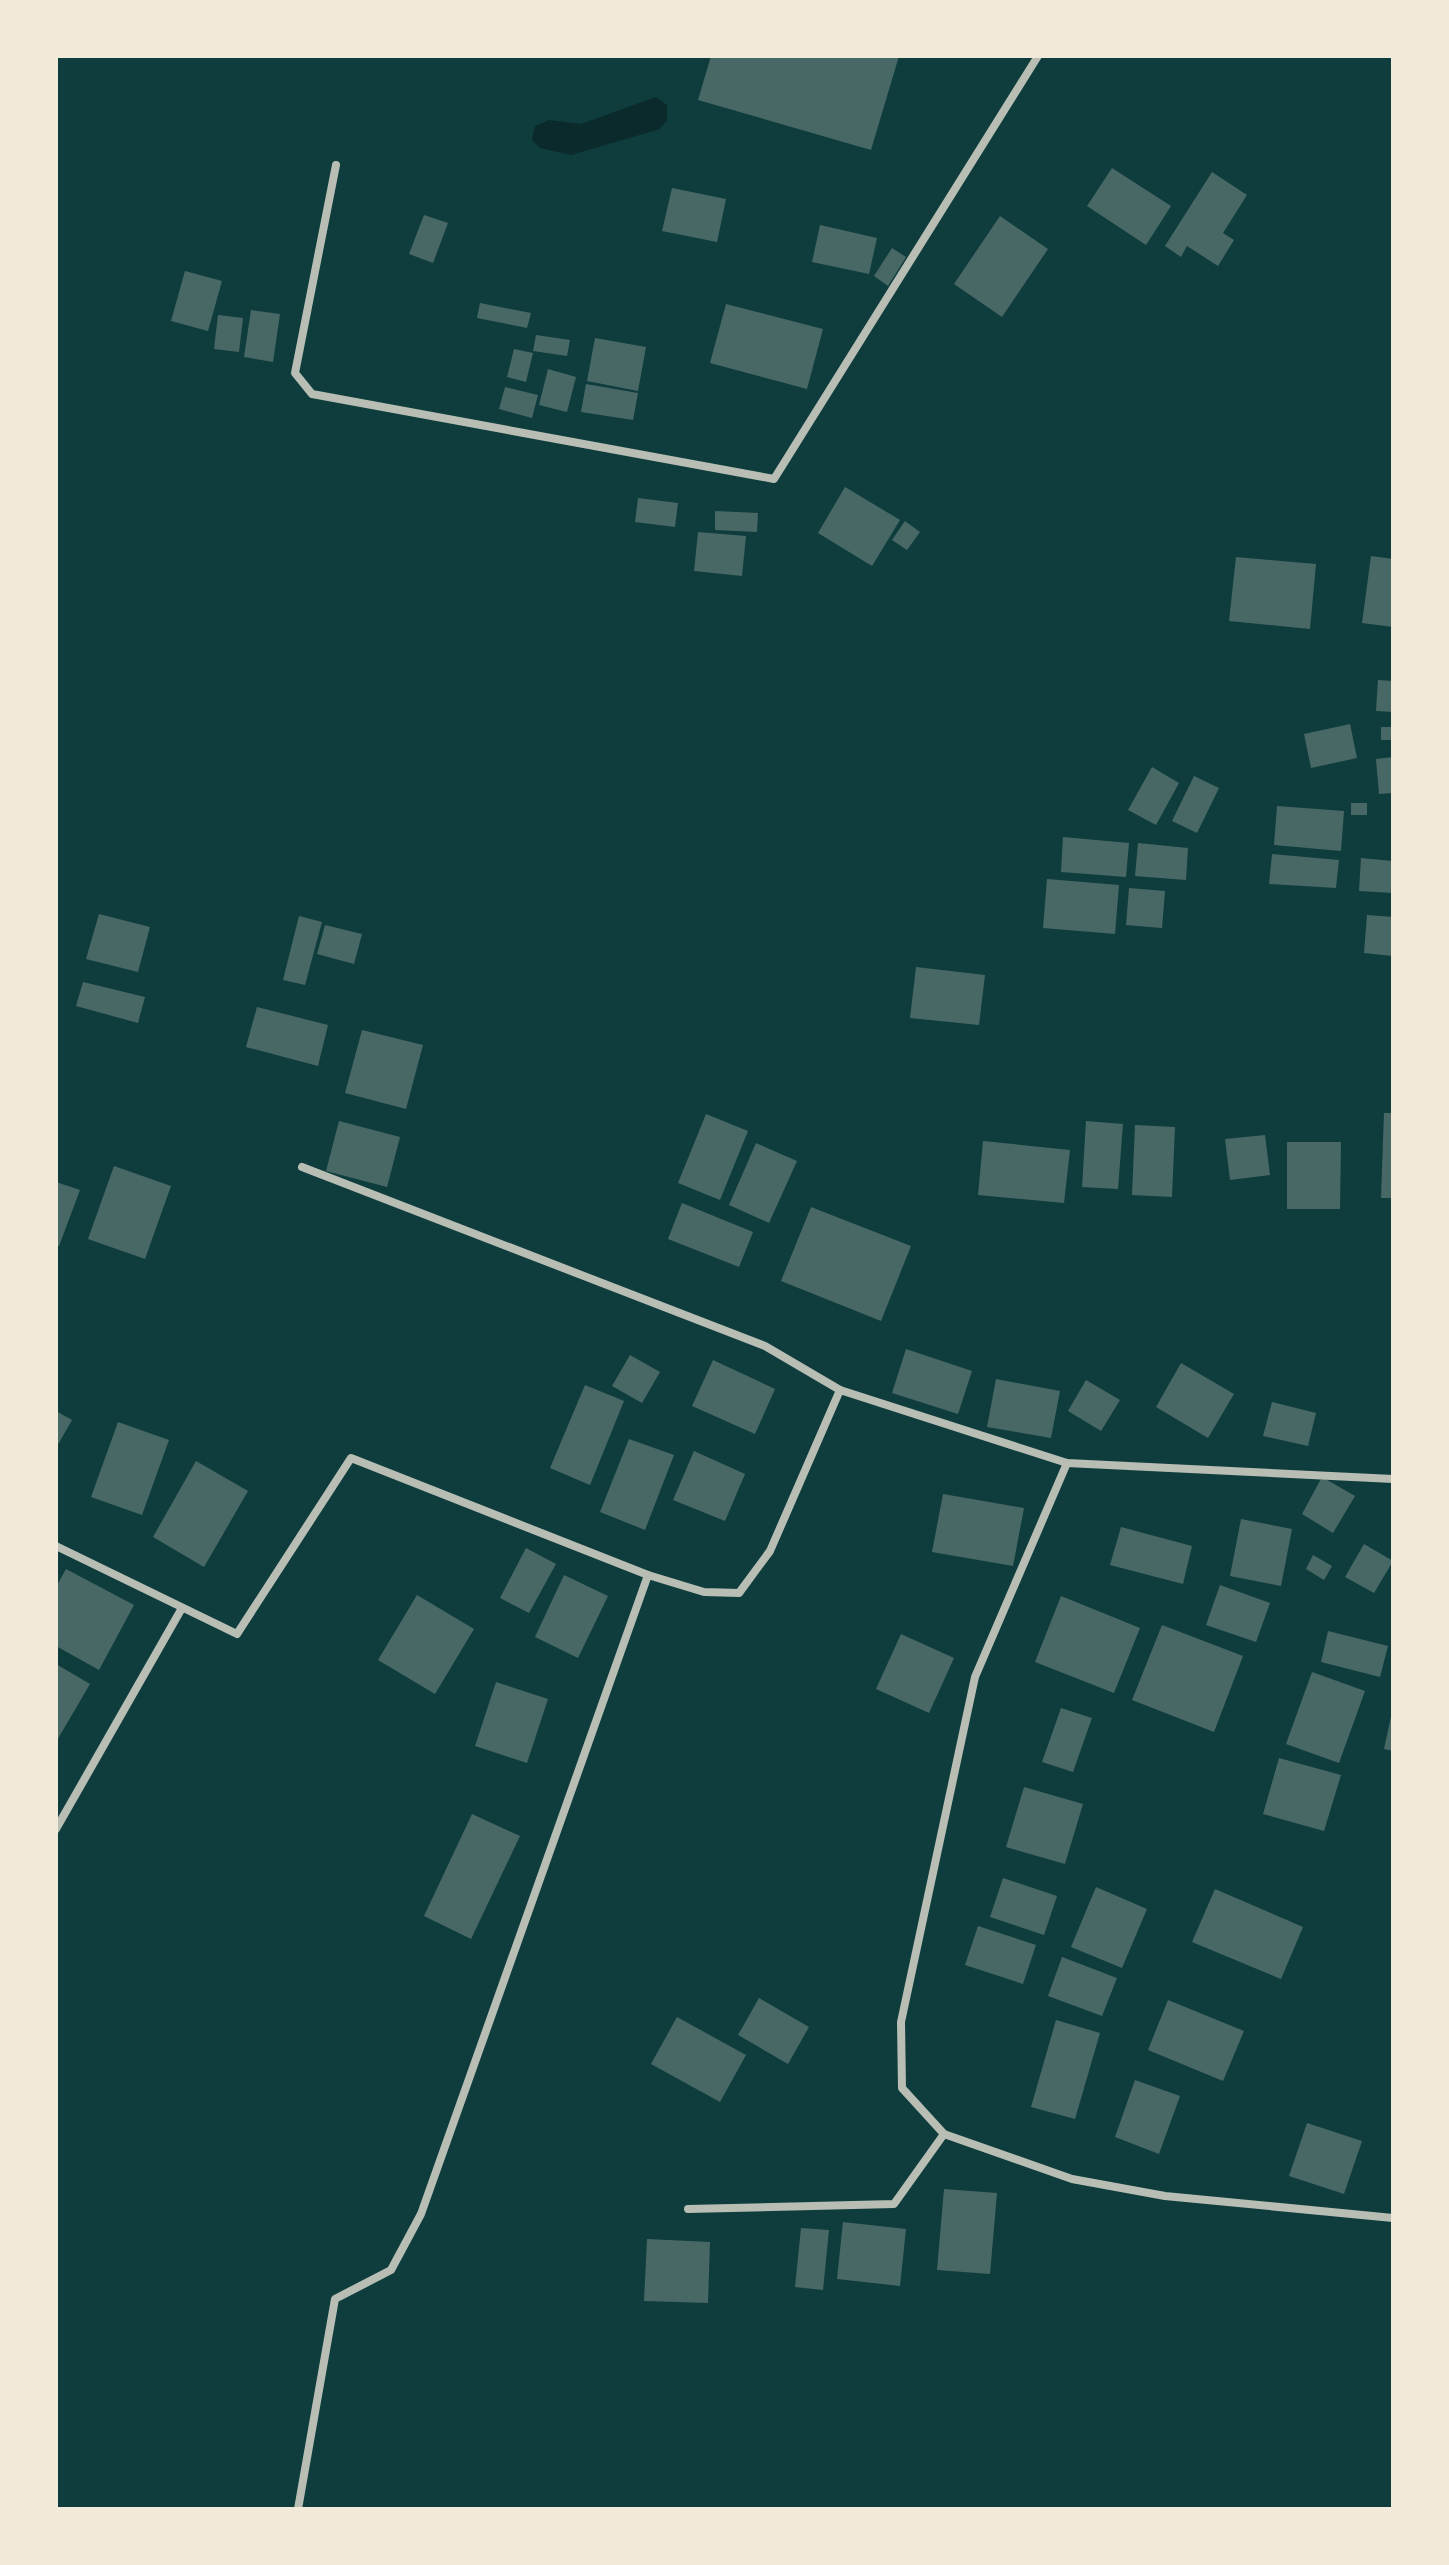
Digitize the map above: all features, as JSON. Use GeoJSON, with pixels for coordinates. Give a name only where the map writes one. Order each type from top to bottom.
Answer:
{"type":"FeatureCollection","features":[{"type":"Feature","properties":{"kind":"street"},"geometry":{"type":"LineString","coordinates":[[336,165],[295,373],[312,394],[774,479],[1038,56]]}},
{"type":"Feature","properties":{"kind":"street"},"geometry":{"type":"LineString","coordinates":[[302,1167],[765,1346],[840,1390],[1067,1463],[1393,1479]]}},
{"type":"Feature","properties":{"kind":"street"},"geometry":{"type":"LineString","coordinates":[[56,1546],[237,1634],[351,1458],[648,1575],[704,1592],[739,1593],[770,1551],[840,1390]]}},
{"type":"Feature","properties":{"kind":"street"},"geometry":{"type":"LineString","coordinates":[[1067,1463],[975,1677],[901,2022],[902,2088],[944,2134],[1072,2179],[1165,2196],[1393,2218]]}},
{"type":"Feature","properties":{"kind":"street"},"geometry":{"type":"LineString","coordinates":[[298,2509],[335,2299],[391,2270],[421,2214],[648,1575]]}},
{"type":"Feature","properties":{"kind":"street"},"geometry":{"type":"LineString","coordinates":[[56,1829],[182,1608]]}},
{"type":"Feature","properties":{"kind":"street"},"geometry":{"type":"LineString","coordinates":[[688,2209],[894,2204],[944,2134]]}},
{"type":"Feature","properties":{"kind":"water"},"geometry":{"type":"Polygon","coordinates":[[[656,97],[667,105],[667,120],[660,129],[571,155],[540,148],[532,140],[535,126],[549,120],[581,124],[656,97]]]}},
{"type":"Feature","properties":{"kind":"building"},"geometry":{"type":"Polygon","coordinates":[[[711,56],[899,56],[871,150],[698,100],[711,56]]]}},
{"type":"Feature","properties":{"kind":"building"},"geometry":{"type":"Polygon","coordinates":[[[1112,168],[1171,206],[1146,245],[1087,206],[1112,168]]]}},
{"type":"Feature","properties":{"kind":"building"},"geometry":{"type":"Polygon","coordinates":[[[1212,172],[1247,195],[1223,233],[1234,240],[1218,266],[1187,246],[1181,257],[1165,246],[1212,172]]]}},
{"type":"Feature","properties":{"kind":"building"},"geometry":{"type":"Polygon","coordinates":[[[672,188],[726,199],[717,242],[662,231],[672,188]]]}},
{"type":"Feature","properties":{"kind":"building"},"geometry":{"type":"Polygon","coordinates":[[[424,215],[448,223],[433,263],[409,254],[424,215]]]}},
{"type":"Feature","properties":{"kind":"building"},"geometry":{"type":"Polygon","coordinates":[[[1000,216],[1048,249],[1002,317],[954,284],[1000,216]]]}},
{"type":"Feature","properties":{"kind":"building"},"geometry":{"type":"Polygon","coordinates":[[[820,225],[877,238],[869,274],[812,262],[820,225]]]}},
{"type":"Feature","properties":{"kind":"building"},"geometry":{"type":"Polygon","coordinates":[[[892,248],[906,257],[888,286],[874,276],[892,248]]]}},
{"type":"Feature","properties":{"kind":"building"},"geometry":{"type":"Polygon","coordinates":[[[185,271],[222,281],[208,331],[171,321],[185,271]]]}},
{"type":"Feature","properties":{"kind":"building"},"geometry":{"type":"Polygon","coordinates":[[[480,303],[531,313],[527,328],[477,318],[480,303]]]}},
{"type":"Feature","properties":{"kind":"building"},"geometry":{"type":"Polygon","coordinates":[[[726,304],[823,329],[807,389],[710,363],[726,304]]]}},
{"type":"Feature","properties":{"kind":"building"},"geometry":{"type":"Polygon","coordinates":[[[251,310],[280,314],[273,362],[244,357],[251,310]]]}},
{"type":"Feature","properties":{"kind":"building"},"geometry":{"type":"Polygon","coordinates":[[[218,315],[243,318],[239,352],[214,349],[218,315]]]}},
{"type":"Feature","properties":{"kind":"building"},"geometry":{"type":"Polygon","coordinates":[[[536,335],[570,340],[567,356],[533,351],[536,335]]]}},
{"type":"Feature","properties":{"kind":"building"},"geometry":{"type":"Polygon","coordinates":[[[595,338],[646,347],[638,391],[587,381],[595,338]]]}},
{"type":"Feature","properties":{"kind":"building"},"geometry":{"type":"Polygon","coordinates":[[[514,349],[533,353],[526,382],[507,377],[514,349]]]}},
{"type":"Feature","properties":{"kind":"building"},"geometry":{"type":"Polygon","coordinates":[[[548,369],[576,377],[567,412],[539,405],[548,369]]]}},
{"type":"Feature","properties":{"kind":"building"},"geometry":{"type":"Polygon","coordinates":[[[586,384],[638,393],[633,420],[581,412],[586,384]]]}},
{"type":"Feature","properties":{"kind":"building"},"geometry":{"type":"Polygon","coordinates":[[[505,387],[538,395],[532,418],[499,409],[505,387]]]}},
{"type":"Feature","properties":{"kind":"building"},"geometry":{"type":"Polygon","coordinates":[[[845,487],[900,520],[872,566],[818,533],[845,487]]]}},
{"type":"Feature","properties":{"kind":"building"},"geometry":{"type":"Polygon","coordinates":[[[638,498],[678,503],[675,527],[635,522],[638,498]]]}},
{"type":"Feature","properties":{"kind":"building"},"geometry":{"type":"Polygon","coordinates":[[[715,511],[758,513],[757,532],[715,530],[715,511]]]}},
{"type":"Feature","properties":{"kind":"building"},"geometry":{"type":"Polygon","coordinates":[[[905,521],[920,532],[907,550],[892,540],[905,521]]]}},
{"type":"Feature","properties":{"kind":"building"},"geometry":{"type":"Polygon","coordinates":[[[698,532],[746,536],[742,576],[694,571],[698,532]]]}},
{"type":"Feature","properties":{"kind":"building"},"geometry":{"type":"Polygon","coordinates":[[[1371,556],[1393,559],[1393,627],[1362,623],[1371,556]]]}},
{"type":"Feature","properties":{"kind":"building"},"geometry":{"type":"Polygon","coordinates":[[[1236,557],[1316,564],[1310,629],[1229,621],[1236,557]]]}},
{"type":"Feature","properties":{"kind":"building"},"geometry":{"type":"Polygon","coordinates":[[[1378,680],[1393,681],[1393,712],[1376,711],[1378,680]]]}},
{"type":"Feature","properties":{"kind":"building"},"geometry":{"type":"Polygon","coordinates":[[[1350,724],[1357,758],[1311,768],[1304,734],[1350,724]]]}},
{"type":"Feature","properties":{"kind":"building"},"geometry":{"type":"Polygon","coordinates":[[[1381,727],[1393,727],[1393,740],[1381,740],[1381,727]]]}},
{"type":"Feature","properties":{"kind":"building"},"geometry":{"type":"Polygon","coordinates":[[[1393,757],[1393,793],[1379,794],[1376,759],[1393,757]]]}},
{"type":"Feature","properties":{"kind":"building"},"geometry":{"type":"Polygon","coordinates":[[[1152,767],[1179,783],[1156,825],[1128,810],[1152,767]]]}},
{"type":"Feature","properties":{"kind":"building"},"geometry":{"type":"Polygon","coordinates":[[[1194,776],[1219,788],[1197,833],[1172,821],[1194,776]]]}},
{"type":"Feature","properties":{"kind":"building"},"geometry":{"type":"Polygon","coordinates":[[[1351,803],[1367,803],[1367,815],[1351,815],[1351,803]]]}},
{"type":"Feature","properties":{"kind":"building"},"geometry":{"type":"Polygon","coordinates":[[[1277,806],[1344,811],[1341,851],[1274,845],[1277,806]]]}},
{"type":"Feature","properties":{"kind":"building"},"geometry":{"type":"Polygon","coordinates":[[[1063,837],[1129,843],[1126,877],[1061,872],[1063,837]]]}},
{"type":"Feature","properties":{"kind":"building"},"geometry":{"type":"Polygon","coordinates":[[[1138,843],[1188,848],[1186,880],[1135,876],[1138,843]]]}},
{"type":"Feature","properties":{"kind":"building"},"geometry":{"type":"Polygon","coordinates":[[[1272,854],[1339,860],[1336,888],[1269,884],[1272,854]]]}},
{"type":"Feature","properties":{"kind":"building"},"geometry":{"type":"Polygon","coordinates":[[[1361,858],[1393,861],[1393,893],[1359,891],[1361,858]]]}},
{"type":"Feature","properties":{"kind":"building"},"geometry":{"type":"Polygon","coordinates":[[[1047,879],[1119,885],[1115,934],[1043,928],[1047,879]]]}},
{"type":"Feature","properties":{"kind":"building"},"geometry":{"type":"Polygon","coordinates":[[[1129,888],[1165,891],[1162,928],[1126,925],[1129,888]]]}},
{"type":"Feature","properties":{"kind":"building"},"geometry":{"type":"Polygon","coordinates":[[[99,914],[150,927],[138,972],[86,959],[99,914]]]}},
{"type":"Feature","properties":{"kind":"building"},"geometry":{"type":"Polygon","coordinates":[[[1367,915],[1393,917],[1393,956],[1364,953],[1367,915]]]}},
{"type":"Feature","properties":{"kind":"building"},"geometry":{"type":"Polygon","coordinates":[[[299,916],[322,922],[305,985],[283,980],[299,916]]]}},
{"type":"Feature","properties":{"kind":"building"},"geometry":{"type":"Polygon","coordinates":[[[325,925],[362,934],[354,964],[317,954],[325,925]]]}},
{"type":"Feature","properties":{"kind":"building"},"geometry":{"type":"Polygon","coordinates":[[[916,967],[985,975],[979,1025],[910,1018],[916,967]]]}},
{"type":"Feature","properties":{"kind":"building"},"geometry":{"type":"Polygon","coordinates":[[[83,982],[145,997],[138,1023],[76,1006],[83,982]]]}},
{"type":"Feature","properties":{"kind":"building"},"geometry":{"type":"Polygon","coordinates":[[[257,1007],[328,1025],[318,1066],[246,1047],[257,1007]]]}},
{"type":"Feature","properties":{"kind":"building"},"geometry":{"type":"Polygon","coordinates":[[[362,1030],[423,1045],[406,1109],[345,1093],[362,1030]]]}},
{"type":"Feature","properties":{"kind":"building"},"geometry":{"type":"Polygon","coordinates":[[[1384,1113],[1393,1113],[1393,1198],[1381,1198],[1384,1113]]]}},
{"type":"Feature","properties":{"kind":"building"},"geometry":{"type":"Polygon","coordinates":[[[706,1114],[748,1131],[720,1200],[678,1183],[706,1114]]]}},
{"type":"Feature","properties":{"kind":"building"},"geometry":{"type":"Polygon","coordinates":[[[339,1121],[400,1137],[387,1187],[326,1171],[339,1121]]]}},
{"type":"Feature","properties":{"kind":"building"},"geometry":{"type":"Polygon","coordinates":[[[1086,1121],[1123,1124],[1118,1189],[1082,1187],[1086,1121]]]}},
{"type":"Feature","properties":{"kind":"building"},"geometry":{"type":"Polygon","coordinates":[[[1135,1125],[1175,1127],[1172,1197],[1132,1195],[1135,1125]]]}},
{"type":"Feature","properties":{"kind":"building"},"geometry":{"type":"Polygon","coordinates":[[[1265,1135],[1270,1175],[1230,1180],[1225,1139],[1265,1135]]]}},
{"type":"Feature","properties":{"kind":"building"},"geometry":{"type":"Polygon","coordinates":[[[983,1141],[1070,1150],[1064,1203],[978,1195],[983,1141]]]}},
{"type":"Feature","properties":{"kind":"building"},"geometry":{"type":"Polygon","coordinates":[[[1287,1142],[1341,1142],[1340,1209],[1287,1209],[1287,1142]]]}},
{"type":"Feature","properties":{"kind":"building"},"geometry":{"type":"Polygon","coordinates":[[[756,1143],[797,1161],[769,1223],[729,1205],[756,1143]]]}},
{"type":"Feature","properties":{"kind":"building"},"geometry":{"type":"Polygon","coordinates":[[[114,1166],[171,1186],[145,1259],[88,1239],[114,1166]]]}},
{"type":"Feature","properties":{"kind":"building"},"geometry":{"type":"Polygon","coordinates":[[[56,1182],[80,1190],[59,1246],[56,1245],[56,1182]]]}},
{"type":"Feature","properties":{"kind":"building"},"geometry":{"type":"Polygon","coordinates":[[[682,1203],[753,1232],[739,1267],[668,1239],[682,1203]]]}},
{"type":"Feature","properties":{"kind":"building"},"geometry":{"type":"Polygon","coordinates":[[[811,1207],[911,1246],[881,1321],[781,1281],[811,1207]]]}},
{"type":"Feature","properties":{"kind":"building"},"geometry":{"type":"Polygon","coordinates":[[[906,1349],[972,1371],[958,1414],[892,1393],[906,1349]]]}},
{"type":"Feature","properties":{"kind":"building"},"geometry":{"type":"Polygon","coordinates":[[[630,1355],[660,1372],[642,1403],[612,1386],[630,1355]]]}},
{"type":"Feature","properties":{"kind":"building"},"geometry":{"type":"Polygon","coordinates":[[[713,1360],[775,1389],[755,1434],[692,1406],[713,1360]]]}},
{"type":"Feature","properties":{"kind":"building"},"geometry":{"type":"Polygon","coordinates":[[[1181,1363],[1234,1394],[1208,1438],[1156,1407],[1181,1363]]]}},
{"type":"Feature","properties":{"kind":"building"},"geometry":{"type":"Polygon","coordinates":[[[996,1379],[1060,1391],[1051,1438],[987,1427],[996,1379]]]}},
{"type":"Feature","properties":{"kind":"building"},"geometry":{"type":"Polygon","coordinates":[[[1086,1380],[1120,1400],[1101,1431],[1068,1411],[1086,1380]]]}},
{"type":"Feature","properties":{"kind":"building"},"geometry":{"type":"Polygon","coordinates":[[[585,1385],[624,1401],[590,1485],[550,1468],[585,1385]]]}},
{"type":"Feature","properties":{"kind":"building"},"geometry":{"type":"Polygon","coordinates":[[[1272,1402],[1316,1413],[1308,1446],[1263,1436],[1272,1402]]]}},
{"type":"Feature","properties":{"kind":"building"},"geometry":{"type":"Polygon","coordinates":[[[56,1411],[72,1420],[56,1448],[56,1411]]]}},
{"type":"Feature","properties":{"kind":"building"},"geometry":{"type":"Polygon","coordinates":[[[118,1422],[169,1440],[142,1515],[91,1497],[118,1422]]]}},
{"type":"Feature","properties":{"kind":"building"},"geometry":{"type":"Polygon","coordinates":[[[629,1439],[674,1455],[645,1530],[600,1512],[629,1439]]]}},
{"type":"Feature","properties":{"kind":"building"},"geometry":{"type":"Polygon","coordinates":[[[694,1451],[745,1474],[725,1521],[673,1500],[694,1451]]]}},
{"type":"Feature","properties":{"kind":"building"},"geometry":{"type":"Polygon","coordinates":[[[196,1461],[248,1491],[204,1567],[153,1537],[196,1461]]]}},
{"type":"Feature","properties":{"kind":"building"},"geometry":{"type":"Polygon","coordinates":[[[1322,1477],[1355,1496],[1333,1533],[1302,1514],[1322,1477]]]}},
{"type":"Feature","properties":{"kind":"building"},"geometry":{"type":"Polygon","coordinates":[[[943,1494],[1024,1508],[1013,1566],[932,1552],[943,1494]]]}},
{"type":"Feature","properties":{"kind":"building"},"geometry":{"type":"Polygon","coordinates":[[[1241,1519],[1292,1529],[1281,1586],[1230,1576],[1241,1519]]]}},
{"type":"Feature","properties":{"kind":"building"},"geometry":{"type":"Polygon","coordinates":[[[1121,1527],[1192,1546],[1183,1584],[1110,1565],[1121,1527]]]}},
{"type":"Feature","properties":{"kind":"building"},"geometry":{"type":"Polygon","coordinates":[[[1364,1544],[1393,1561],[1374,1593],[1345,1577],[1364,1544]]]}},
{"type":"Feature","properties":{"kind":"building"},"geometry":{"type":"Polygon","coordinates":[[[526,1548],[556,1564],[529,1613],[500,1598],[526,1548]]]}},
{"type":"Feature","properties":{"kind":"building"},"geometry":{"type":"Polygon","coordinates":[[[1313,1555],[1332,1566],[1324,1580],[1306,1569],[1313,1555]]]}},
{"type":"Feature","properties":{"kind":"building"},"geometry":{"type":"Polygon","coordinates":[[[66,1569],[134,1605],[99,1670],[56,1646],[56,1587],[66,1569]]]}},
{"type":"Feature","properties":{"kind":"building"},"geometry":{"type":"Polygon","coordinates":[[[564,1575],[608,1596],[578,1658],[535,1637],[564,1575]]]}},
{"type":"Feature","properties":{"kind":"building"},"geometry":{"type":"Polygon","coordinates":[[[1220,1585],[1270,1603],[1256,1642],[1206,1625],[1220,1585]]]}},
{"type":"Feature","properties":{"kind":"building"},"geometry":{"type":"Polygon","coordinates":[[[417,1595],[474,1629],[435,1694],[378,1660],[417,1595]]]}},
{"type":"Feature","properties":{"kind":"building"},"geometry":{"type":"Polygon","coordinates":[[[1061,1596],[1140,1628],[1114,1693],[1035,1662],[1061,1596]]]}},
{"type":"Feature","properties":{"kind":"building"},"geometry":{"type":"Polygon","coordinates":[[[1162,1625],[1243,1656],[1214,1732],[1132,1700],[1162,1625]]]}},
{"type":"Feature","properties":{"kind":"building"},"geometry":{"type":"Polygon","coordinates":[[[1328,1631],[1388,1646],[1380,1677],[1321,1662],[1328,1631]]]}},
{"type":"Feature","properties":{"kind":"building"},"geometry":{"type":"Polygon","coordinates":[[[901,1634],[954,1658],[929,1713],[876,1689],[901,1634]]]}},
{"type":"Feature","properties":{"kind":"building"},"geometry":{"type":"Polygon","coordinates":[[[56,1664],[90,1684],[56,1742],[56,1664]]]}},
{"type":"Feature","properties":{"kind":"building"},"geometry":{"type":"Polygon","coordinates":[[[1312,1672],[1365,1691],[1339,1763],[1286,1744],[1312,1672]]]}},
{"type":"Feature","properties":{"kind":"building"},"geometry":{"type":"Polygon","coordinates":[[[496,1682],[548,1699],[527,1763],[475,1746],[496,1682]]]}},
{"type":"Feature","properties":{"kind":"building"},"geometry":{"type":"Polygon","coordinates":[[[1061,1708],[1092,1718],[1073,1772],[1042,1762],[1061,1708]]]}},
{"type":"Feature","properties":{"kind":"building"},"geometry":{"type":"Polygon","coordinates":[[[1393,1712],[1393,1751],[1384,1749],[1393,1712]]]}},
{"type":"Feature","properties":{"kind":"building"},"geometry":{"type":"Polygon","coordinates":[[[1279,1758],[1341,1775],[1324,1831],[1263,1814],[1279,1758]]]}},
{"type":"Feature","properties":{"kind":"building"},"geometry":{"type":"Polygon","coordinates":[[[1024,1787],[1083,1804],[1065,1864],[1006,1847],[1024,1787]]]}},
{"type":"Feature","properties":{"kind":"building"},"geometry":{"type":"Polygon","coordinates":[[[472,1814],[520,1836],[471,1939],[424,1916],[472,1814]]]}},
{"type":"Feature","properties":{"kind":"building"},"geometry":{"type":"Polygon","coordinates":[[[1003,1878],[1057,1896],[1044,1935],[990,1917],[1003,1878]]]}},
{"type":"Feature","properties":{"kind":"building"},"geometry":{"type":"Polygon","coordinates":[[[1096,1887],[1147,1909],[1122,1968],[1071,1947],[1096,1887]]]}},
{"type":"Feature","properties":{"kind":"building"},"geometry":{"type":"Polygon","coordinates":[[[1215,1889],[1303,1927],[1281,1979],[1192,1942],[1215,1889]]]}},
{"type":"Feature","properties":{"kind":"building"},"geometry":{"type":"Polygon","coordinates":[[[978,1926],[1036,1945],[1023,1984],[965,1965],[978,1926]]]}},
{"type":"Feature","properties":{"kind":"building"},"geometry":{"type":"Polygon","coordinates":[[[1062,1957],[1117,1978],[1102,2016],[1048,1996],[1062,1957]]]}},
{"type":"Feature","properties":{"kind":"building"},"geometry":{"type":"Polygon","coordinates":[[[759,1998],[809,2027],[788,2064],[738,2035],[759,1998]]]}},
{"type":"Feature","properties":{"kind":"building"},"geometry":{"type":"Polygon","coordinates":[[[1168,2000],[1244,2031],[1223,2081],[1148,2050],[1168,2000]]]}},
{"type":"Feature","properties":{"kind":"building"},"geometry":{"type":"Polygon","coordinates":[[[677,2017],[746,2055],[720,2102],[651,2064],[677,2017]]]}},
{"type":"Feature","properties":{"kind":"building"},"geometry":{"type":"Polygon","coordinates":[[[1056,2020],[1100,2033],[1075,2119],[1031,2107],[1056,2020]]]}},
{"type":"Feature","properties":{"kind":"building"},"geometry":{"type":"Polygon","coordinates":[[[1135,2080],[1180,2096],[1159,2154],[1115,2137],[1135,2080]]]}},
{"type":"Feature","properties":{"kind":"building"},"geometry":{"type":"Polygon","coordinates":[[[1307,2123],[1362,2141],[1344,2194],[1289,2176],[1307,2123]]]}},
{"type":"Feature","properties":{"kind":"building"},"geometry":{"type":"Polygon","coordinates":[[[944,2189],[997,2193],[990,2274],[937,2270],[944,2189]]]}},
{"type":"Feature","properties":{"kind":"building"},"geometry":{"type":"Polygon","coordinates":[[[843,2222],[906,2229],[900,2286],[837,2279],[843,2222]]]}},
{"type":"Feature","properties":{"kind":"building"},"geometry":{"type":"Polygon","coordinates":[[[801,2228],[829,2230],[823,2290],[795,2287],[801,2228]]]}},
{"type":"Feature","properties":{"kind":"building"},"geometry":{"type":"Polygon","coordinates":[[[647,2239],[710,2242],[708,2303],[644,2301],[647,2239]]]}}]}
